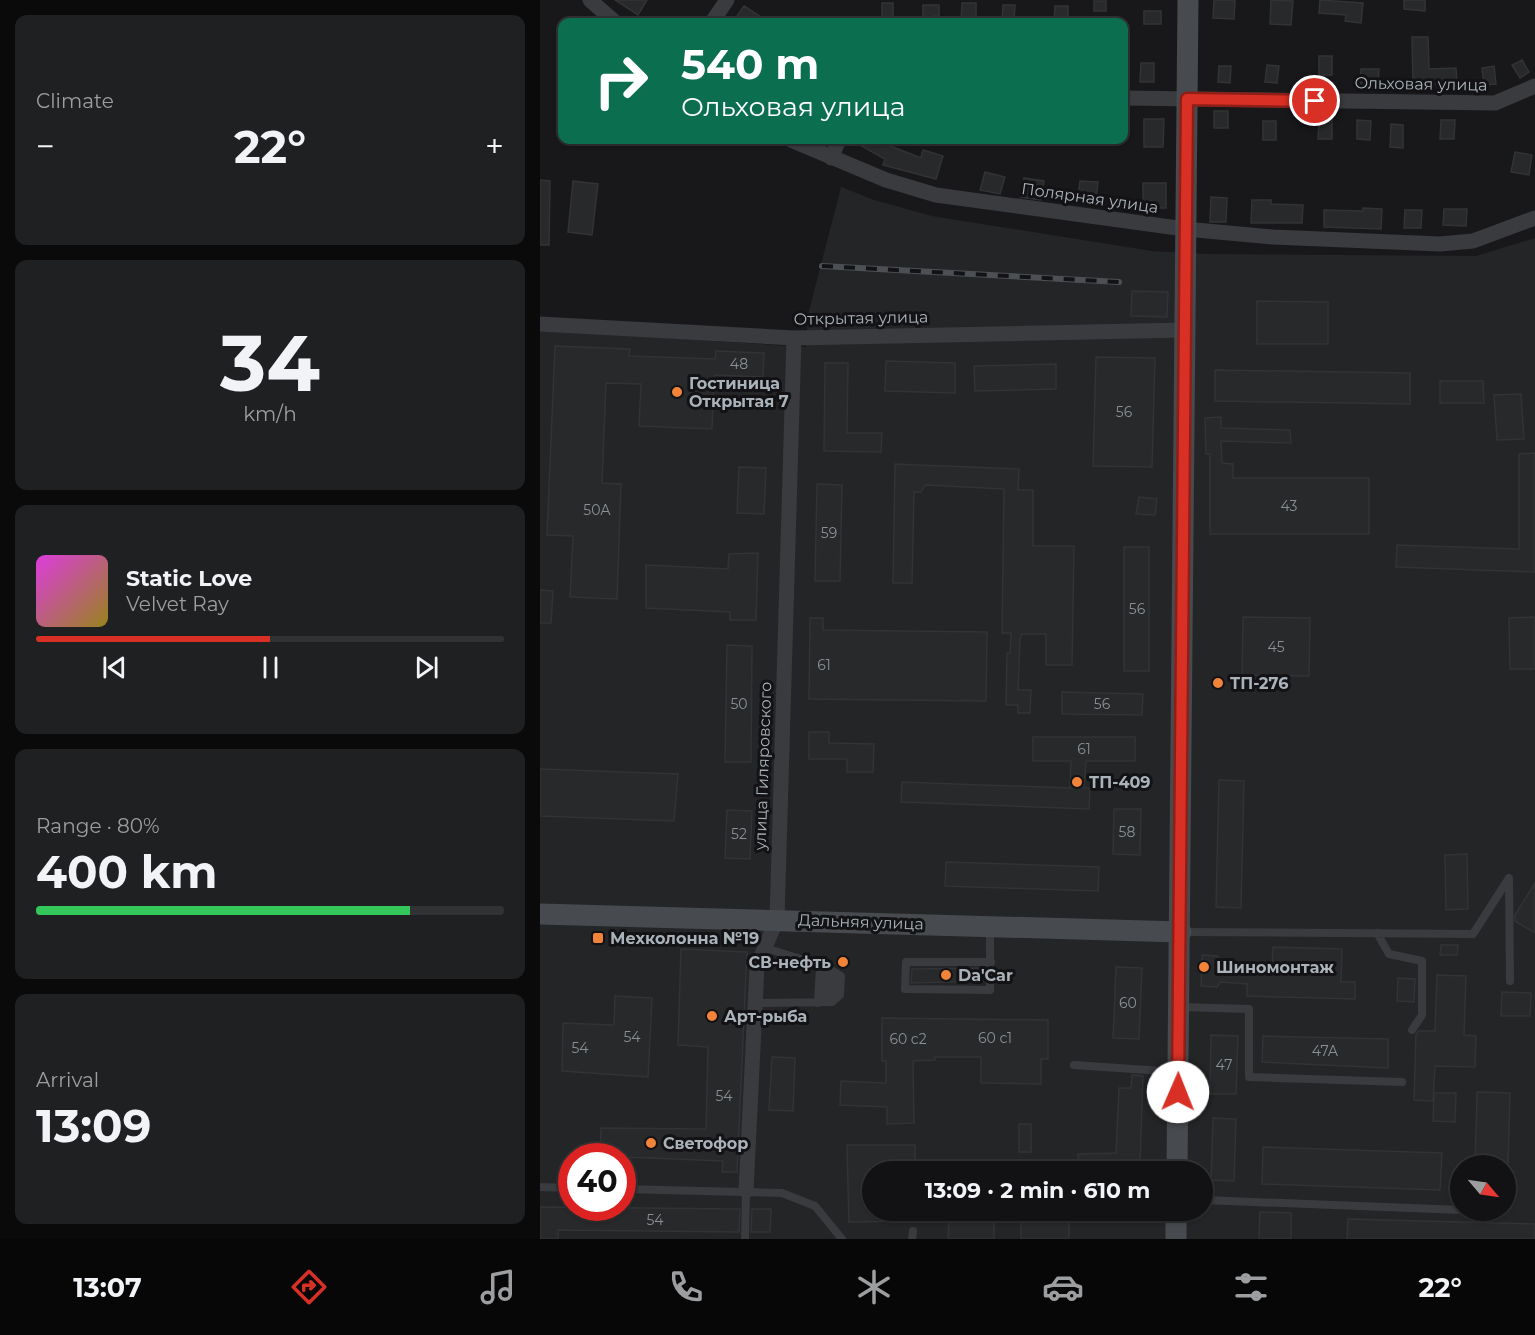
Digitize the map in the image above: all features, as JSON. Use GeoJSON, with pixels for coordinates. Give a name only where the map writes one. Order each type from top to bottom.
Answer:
{"type":"FeatureCollection","features":[{"type":"Feature","properties":{"kind":"street"},"geometry":{"type":"LineString","coordinates":[[590,0],[610,18]]}},
{"type":"Feature","properties":{"kind":"street"},"geometry":{"type":"LineString","coordinates":[[715,18],[727,0]]}},
{"type":"Feature","properties":{"kind":"street"},"geometry":{"type":"LineString","coordinates":[[1177,1161],[1188,0]]}},
{"type":"Feature","properties":{"kind":"street","name":"Ольховая улица"},"geometry":{"type":"LineString","coordinates":[[1128,98],[1495,103],[1535,86]]}},
{"type":"Feature","properties":{"kind":"street","name":"Полярная улица"},"geometry":{"type":"LineString","coordinates":[[800,144],[886,180],[936,195],[1185,230],[1273,237],[1440,244],[1473,241],[1535,218]]}},
{"type":"Feature","properties":{"kind":"street"},"geometry":{"type":"LineString","coordinates":[[831,158],[837,144]]}},
{"type":"Feature","properties":{"kind":"street","name":"Открытая улица"},"geometry":{"type":"LineString","coordinates":[[540,324],[794,338],[1184,330]]}},
{"type":"Feature","properties":{"kind":"street","name":"улица Гиляровского"},"geometry":{"type":"LineString","coordinates":[[746,1191],[757,966],[777,919],[794,338]]}},
{"type":"Feature","properties":{"kind":"street","name":"Дальняя улица"},"geometry":{"type":"LineString","coordinates":[[540,914],[1181,932]]}},
{"type":"Feature","properties":{"kind":"street"},"geometry":{"type":"LineString","coordinates":[[1176,1221],[1176,1239]]}},
{"type":"Feature","properties":{"kind":"lane"},"geometry":{"type":"LineString","coordinates":[[1181,932],[1473,934],[1509,878],[1509,981]]}},
{"type":"Feature","properties":{"kind":"lane"},"geometry":{"type":"LineString","coordinates":[[990,926],[991,962],[990,990],[905,989],[906,962],[991,962]]}},
{"type":"Feature","properties":{"kind":"lane"},"geometry":{"type":"LineString","coordinates":[[1377,933],[1389,954],[1422,961],[1422,1015],[1412,1030]]}},
{"type":"Feature","properties":{"kind":"lane"},"geometry":{"type":"LineString","coordinates":[[755,1003],[825,1002],[840,995],[841,976],[827,968],[765,948]]}},
{"type":"Feature","properties":{"kind":"lane"},"geometry":{"type":"LineString","coordinates":[[825,1002],[827,968]]}},
{"type":"Feature","properties":{"kind":"lane"},"geometry":{"type":"LineString","coordinates":[[1179,1007],[1249,1009],[1250,1077],[1402,1082]]}},
{"type":"Feature","properties":{"kind":"lane"},"geometry":{"type":"LineString","coordinates":[[1074,1065],[1179,1072]]}},
{"type":"Feature","properties":{"kind":"lane"},"geometry":{"type":"LineString","coordinates":[[540,1187],[558,1188]]}},
{"type":"Feature","properties":{"kind":"lane"},"geometry":{"type":"LineString","coordinates":[[636,1189],[782,1193],[815,1206],[842,1239]]}},
{"type":"Feature","properties":{"kind":"lane"},"geometry":{"type":"LineString","coordinates":[[745,1239],[746,1191]]}},
{"type":"Feature","properties":{"kind":"lane"},"geometry":{"type":"LineString","coordinates":[[1213,1200],[1450,1210]]}},
{"type":"Feature","properties":{"kind":"shaded area"},"geometry":{"type":"Polygon","coordinates":[[[841,187],[874,200],[932,216],[1152,251],[1207,254],[1476,256],[1535,238],[1535,1239],[540,1239],[540,330],[806,347],[808,315],[841,187]]]}},
{"type":"Feature","properties":{"kind":"building"},"geometry":{"type":"Polygon","coordinates":[[[615,0],[647,0],[638,15],[615,0]]]}},
{"type":"Feature","properties":{"kind":"building"},"geometry":{"type":"Polygon","coordinates":[[[1214,0],[1235,0],[1234,19],[1213,18],[1214,0]]]}},
{"type":"Feature","properties":{"kind":"building"},"geometry":{"type":"Polygon","coordinates":[[[1271,0],[1293,1],[1291,25],[1270,24],[1271,0]]]}},
{"type":"Feature","properties":{"kind":"building"},"geometry":{"type":"Polygon","coordinates":[[[1320,0],[1363,3],[1361,23],[1345,21],[1346,15],[1319,13],[1320,0]]]}},
{"type":"Feature","properties":{"kind":"building"},"geometry":{"type":"Polygon","coordinates":[[[1404,0],[1425,0],[1425,11],[1404,9],[1404,0]]]}},
{"type":"Feature","properties":{"kind":"building"},"geometry":{"type":"Polygon","coordinates":[[[1094,1],[1106,1],[1106,11],[1094,11],[1094,1]]]}},
{"type":"Feature","properties":{"kind":"building"},"geometry":{"type":"Polygon","coordinates":[[[882,3],[893,3],[893,18],[882,18],[882,3]]]}},
{"type":"Feature","properties":{"kind":"building"},"geometry":{"type":"Polygon","coordinates":[[[962,3],[976,3],[976,18],[961,18],[962,3]]]}},
{"type":"Feature","properties":{"kind":"building"},"geometry":{"type":"Polygon","coordinates":[[[923,5],[939,5],[939,16],[923,18],[923,5]]]}},
{"type":"Feature","properties":{"kind":"building"},"geometry":{"type":"Polygon","coordinates":[[[1003,5],[1015,5],[1014,18],[1002,18],[1003,5]]]}},
{"type":"Feature","properties":{"kind":"building"},"geometry":{"type":"Polygon","coordinates":[[[744,6],[763,18],[736,18],[744,6]]]}},
{"type":"Feature","properties":{"kind":"building"},"geometry":{"type":"Polygon","coordinates":[[[1055,6],[1068,6],[1068,18],[1054,18],[1055,6]]]}},
{"type":"Feature","properties":{"kind":"building"},"geometry":{"type":"Polygon","coordinates":[[[1144,11],[1161,11],[1161,24],[1144,24],[1144,11]]]}},
{"type":"Feature","properties":{"kind":"building"},"geometry":{"type":"Polygon","coordinates":[[[1412,37],[1428,37],[1429,69],[1456,68],[1457,84],[1413,85],[1412,37]]]}},
{"type":"Feature","properties":{"kind":"building"},"geometry":{"type":"Polygon","coordinates":[[[1319,56],[1332,56],[1332,75],[1319,75],[1319,56]]]}},
{"type":"Feature","properties":{"kind":"building"},"geometry":{"type":"Polygon","coordinates":[[[1522,60],[1529,72],[1520,78],[1512,65],[1522,60]]]}},
{"type":"Feature","properties":{"kind":"building"},"geometry":{"type":"Polygon","coordinates":[[[1141,63],[1154,63],[1154,82],[1140,82],[1141,63]]]}},
{"type":"Feature","properties":{"kind":"building"},"geometry":{"type":"Polygon","coordinates":[[[1267,65],[1279,66],[1277,83],[1265,82],[1267,65]]]}},
{"type":"Feature","properties":{"kind":"building"},"geometry":{"type":"Polygon","coordinates":[[[1219,66],[1231,66],[1230,83],[1218,82],[1219,66]]]}},
{"type":"Feature","properties":{"kind":"building"},"geometry":{"type":"Polygon","coordinates":[[[1494,66],[1496,84],[1484,85],[1482,68],[1494,66]]]}},
{"type":"Feature","properties":{"kind":"building"},"geometry":{"type":"Polygon","coordinates":[[[1361,69],[1379,69],[1378,86],[1360,85],[1361,69]]]}},
{"type":"Feature","properties":{"kind":"building"},"geometry":{"type":"Polygon","coordinates":[[[1214,111],[1228,111],[1228,128],[1214,128],[1214,111]]]}},
{"type":"Feature","properties":{"kind":"building"},"geometry":{"type":"Polygon","coordinates":[[[1144,119],[1164,119],[1163,147],[1144,147],[1144,119]]]}},
{"type":"Feature","properties":{"kind":"building"},"geometry":{"type":"Polygon","coordinates":[[[1319,120],[1332,120],[1332,139],[1318,139],[1319,120]]]}},
{"type":"Feature","properties":{"kind":"building"},"geometry":{"type":"Polygon","coordinates":[[[1357,120],[1371,121],[1370,140],[1357,139],[1357,120]]]}},
{"type":"Feature","properties":{"kind":"building"},"geometry":{"type":"Polygon","coordinates":[[[1441,120],[1455,120],[1454,139],[1440,139],[1441,120]]]}},
{"type":"Feature","properties":{"kind":"building"},"geometry":{"type":"Polygon","coordinates":[[[1263,121],[1276,121],[1276,140],[1263,140],[1263,121]]]}},
{"type":"Feature","properties":{"kind":"building"},"geometry":{"type":"Polygon","coordinates":[[[1391,124],[1403,125],[1403,148],[1390,147],[1391,124]]]}},
{"type":"Feature","properties":{"kind":"building"},"geometry":{"type":"Polygon","coordinates":[[[858,144],[885,144],[921,158],[923,150],[943,156],[936,179],[883,165],[885,159],[858,144]]]}},
{"type":"Feature","properties":{"kind":"building"},"geometry":{"type":"Polygon","coordinates":[[[1515,152],[1532,155],[1529,175],[1511,172],[1515,152]]]}},
{"type":"Feature","properties":{"kind":"building"},"geometry":{"type":"Polygon","coordinates":[[[985,172],[1005,177],[1000,194],[980,190],[985,172]]]}},
{"type":"Feature","properties":{"kind":"building"},"geometry":{"type":"Polygon","coordinates":[[[1024,178],[1044,181],[1041,200],[1021,197],[1024,178]]]}},
{"type":"Feature","properties":{"kind":"building"},"geometry":{"type":"Polygon","coordinates":[[[540,180],[550,181],[549,245],[540,245],[540,180]]]}},
{"type":"Feature","properties":{"kind":"building"},"geometry":{"type":"Polygon","coordinates":[[[573,181],[598,184],[592,235],[568,232],[573,181]]]}},
{"type":"Feature","properties":{"kind":"building"},"geometry":{"type":"Polygon","coordinates":[[[1080,181],[1098,182],[1096,201],[1078,199],[1080,181]]]}},
{"type":"Feature","properties":{"kind":"building"},"geometry":{"type":"Polygon","coordinates":[[[1143,183],[1166,183],[1166,208],[1153,208],[1153,201],[1143,201],[1143,183]]]}},
{"type":"Feature","properties":{"kind":"building"},"geometry":{"type":"Polygon","coordinates":[[[1211,197],[1227,198],[1226,222],[1210,222],[1211,197]]]}},
{"type":"Feature","properties":{"kind":"building"},"geometry":{"type":"Polygon","coordinates":[[[1252,200],[1271,200],[1271,204],[1303,205],[1302,223],[1251,223],[1252,200]]]}},
{"type":"Feature","properties":{"kind":"building"},"geometry":{"type":"Polygon","coordinates":[[[1363,208],[1382,209],[1381,229],[1324,227],[1324,210],[1363,211],[1363,208]]]}},
{"type":"Feature","properties":{"kind":"building"},"geometry":{"type":"Polygon","coordinates":[[[1444,209],[1467,209],[1466,226],[1443,225],[1444,209]]]}},
{"type":"Feature","properties":{"kind":"building"},"geometry":{"type":"Polygon","coordinates":[[[1405,210],[1422,210],[1421,228],[1404,228],[1405,210]]]}},
{"type":"Feature","properties":{"kind":"building"},"geometry":{"type":"Polygon","coordinates":[[[1132,291],[1168,292],[1167,317],[1131,316],[1132,291]]]}},
{"type":"Feature","properties":{"kind":"building"},"geometry":{"type":"Polygon","coordinates":[[[1257,301],[1328,302],[1328,344],[1257,344],[1257,301]]]}},
{"type":"Feature","properties":{"kind":"building"},"geometry":{"type":"Polygon","coordinates":[[[555,346],[630,349],[629,356],[715,359],[716,351],[764,353],[763,377],[714,375],[712,429],[639,426],[641,384],[606,383],[602,483],[621,484],[617,599],[570,597],[573,536],[547,535],[555,346]]]}},
{"type":"Feature","properties":{"kind":"building"},"geometry":{"type":"Polygon","coordinates":[[[1096,357],[1155,358],[1152,467],[1093,466],[1096,357]]]}},
{"type":"Feature","properties":{"kind":"building"},"geometry":{"type":"Polygon","coordinates":[[[886,361],[955,363],[955,393],[885,391],[886,361]]]}},
{"type":"Feature","properties":{"kind":"building"},"geometry":{"type":"Polygon","coordinates":[[[825,363],[848,363],[847,433],[882,433],[881,452],[824,451],[825,363]]]}},
{"type":"Feature","properties":{"kind":"building"},"geometry":{"type":"Polygon","coordinates":[[[1056,364],[1056,389],[975,391],[974,366],[1056,364]]]}},
{"type":"Feature","properties":{"kind":"building"},"geometry":{"type":"Polygon","coordinates":[[[1215,370],[1410,373],[1410,404],[1215,401],[1215,370]]]}},
{"type":"Feature","properties":{"kind":"building"},"geometry":{"type":"Polygon","coordinates":[[[1440,381],[1483,381],[1484,403],[1440,403],[1440,381]]]}},
{"type":"Feature","properties":{"kind":"building"},"geometry":{"type":"Polygon","coordinates":[[[1521,394],[1524,439],[1497,440],[1494,395],[1521,394]]]}},
{"type":"Feature","properties":{"kind":"building"},"geometry":{"type":"Polygon","coordinates":[[[1221,417],[1221,428],[1290,430],[1291,443],[1221,441],[1222,463],[1233,464],[1233,478],[1369,478],[1369,534],[1210,534],[1210,454],[1206,454],[1205,418],[1221,417]]]}},
{"type":"Feature","properties":{"kind":"building"},"geometry":{"type":"Polygon","coordinates":[[[1535,453],[1535,572],[1396,567],[1397,545],[1519,549],[1519,454],[1535,453]]]}},
{"type":"Feature","properties":{"kind":"building"},"geometry":{"type":"Polygon","coordinates":[[[895,464],[1019,469],[1018,490],[1033,490],[1033,546],[1074,546],[1072,665],[1046,665],[1046,634],[1022,634],[1020,639],[1018,690],[1031,690],[1030,713],[1018,713],[1018,705],[1006,705],[1007,653],[1010,653],[1011,633],[1002,633],[1004,489],[925,485],[921,492],[914,492],[912,583],[893,583],[895,464]]]}},
{"type":"Feature","properties":{"kind":"building"},"geometry":{"type":"Polygon","coordinates":[[[739,467],[766,468],[764,514],[737,513],[739,467]]]}},
{"type":"Feature","properties":{"kind":"building"},"geometry":{"type":"Polygon","coordinates":[[[817,484],[842,485],[840,581],[815,581],[817,484]]]}},
{"type":"Feature","properties":{"kind":"building"},"geometry":{"type":"Polygon","coordinates":[[[1139,497],[1157,499],[1155,515],[1136,514],[1139,497]]]}},
{"type":"Feature","properties":{"kind":"building"},"geometry":{"type":"Polygon","coordinates":[[[1124,547],[1149,547],[1149,671],[1124,671],[1124,547]]]}},
{"type":"Feature","properties":{"kind":"building"},"geometry":{"type":"Polygon","coordinates":[[[758,553],[756,620],[730,620],[730,612],[646,608],[646,565],[728,569],[729,554],[758,553]]]}},
{"type":"Feature","properties":{"kind":"building"},"geometry":{"type":"Polygon","coordinates":[[[540,590],[553,591],[551,623],[540,623],[540,590]]]}},
{"type":"Feature","properties":{"kind":"building"},"geometry":{"type":"Polygon","coordinates":[[[1243,617],[1310,618],[1309,676],[1242,675],[1243,617]]]}},
{"type":"Feature","properties":{"kind":"building"},"geometry":{"type":"Polygon","coordinates":[[[1535,617],[1535,669],[1510,669],[1509,618],[1535,617]]]}},
{"type":"Feature","properties":{"kind":"building"},"geometry":{"type":"Polygon","coordinates":[[[810,618],[823,618],[823,630],[987,632],[986,701],[809,699],[810,618]]]}},
{"type":"Feature","properties":{"kind":"building"},"geometry":{"type":"Polygon","coordinates":[[[727,645],[752,646],[751,762],[725,762],[727,645]]]}},
{"type":"Feature","properties":{"kind":"building"},"geometry":{"type":"Polygon","coordinates":[[[1062,692],[1143,694],[1142,715],[1062,714],[1062,692]]]}},
{"type":"Feature","properties":{"kind":"building"},"geometry":{"type":"Polygon","coordinates":[[[809,732],[829,732],[829,743],[874,744],[873,772],[847,772],[847,759],[809,759],[809,732]]]}},
{"type":"Feature","properties":{"kind":"building"},"geometry":{"type":"Polygon","coordinates":[[[1033,737],[1135,737],[1135,761],[1086,761],[1084,788],[1090,788],[1089,809],[901,802],[902,782],[1070,788],[1071,761],[1033,761],[1033,737]]]}},
{"type":"Feature","properties":{"kind":"building"},"geometry":{"type":"Polygon","coordinates":[[[540,769],[678,774],[674,821],[540,816],[540,769]]]}},
{"type":"Feature","properties":{"kind":"building"},"geometry":{"type":"Polygon","coordinates":[[[1219,780],[1244,781],[1241,908],[1216,907],[1219,780]]]}},
{"type":"Feature","properties":{"kind":"building"},"geometry":{"type":"Polygon","coordinates":[[[1114,809],[1141,809],[1140,855],[1113,854],[1114,809]]]}},
{"type":"Feature","properties":{"kind":"building"},"geometry":{"type":"Polygon","coordinates":[[[727,810],[752,811],[750,859],[725,858],[727,810]]]}},
{"type":"Feature","properties":{"kind":"building"},"geometry":{"type":"Polygon","coordinates":[[[1467,854],[1468,909],[1446,910],[1445,855],[1467,854]]]}},
{"type":"Feature","properties":{"kind":"building"},"geometry":{"type":"Polygon","coordinates":[[[946,862],[1099,867],[1098,891],[945,886],[946,862]]]}},
{"type":"Feature","properties":{"kind":"building"},"geometry":{"type":"Polygon","coordinates":[[[1535,883],[1535,933],[1515,921],[1515,915],[1535,883]]]}},
{"type":"Feature","properties":{"kind":"building"},"geometry":{"type":"Polygon","coordinates":[[[1441,945],[1458,945],[1457,955],[1440,955],[1441,945]]]}},
{"type":"Feature","properties":{"kind":"building"},"geometry":{"type":"Polygon","coordinates":[[[1273,947],[1342,949],[1341,982],[1355,982],[1355,999],[1247,996],[1247,984],[1220,982],[1217,987],[1201,986],[1202,955],[1218,956],[1218,967],[1272,969],[1273,947]]]}},
{"type":"Feature","properties":{"kind":"building"},"geometry":{"type":"Polygon","coordinates":[[[681,949],[747,952],[737,1172],[722,1172],[723,1161],[636,1157],[636,1143],[600,1143],[601,1128],[706,1129],[708,1047],[678,1045],[681,949]]]}},
{"type":"Feature","properties":{"kind":"building"},"geometry":{"type":"Polygon","coordinates":[[[1116,967],[1142,968],[1139,1039],[1113,1038],[1116,967]]]}},
{"type":"Feature","properties":{"kind":"building","name":"Da'Car"},"geometry":{"type":"Polygon","coordinates":[[[981,968],[981,981],[911,983],[912,969],[981,968]]]}},
{"type":"Feature","properties":{"kind":"building"},"geometry":{"type":"Polygon","coordinates":[[[1437,975],[1466,976],[1464,1035],[1476,1036],[1475,1067],[1435,1066],[1433,1101],[1414,1100],[1416,1034],[1419,1031],[1435,1031],[1437,975]]]}},
{"type":"Feature","properties":{"kind":"building"},"geometry":{"type":"Polygon","coordinates":[[[1398,978],[1415,979],[1414,1002],[1397,1001],[1398,978]]]}},
{"type":"Feature","properties":{"kind":"building"},"geometry":{"type":"Polygon","coordinates":[[[1502,992],[1531,993],[1530,1016],[1501,1016],[1502,992]]]}},
{"type":"Feature","properties":{"kind":"building"},"geometry":{"type":"Polygon","coordinates":[[[615,996],[652,998],[648,1077],[562,1071],[563,1023],[614,1025],[615,996]]]}},
{"type":"Feature","properties":{"kind":"building"},"geometry":{"type":"Polygon","coordinates":[[[882,1018],[1048,1020],[1048,1059],[1041,1059],[1041,1084],[981,1083],[981,1057],[935,1057],[935,1060],[913,1061],[914,1123],[887,1124],[887,1107],[840,1105],[841,1081],[886,1083],[886,1061],[882,1061],[882,1018]]]}},
{"type":"Feature","properties":{"kind":"building"},"geometry":{"type":"Polygon","coordinates":[[[1211,1035],[1238,1036],[1236,1094],[1210,1094],[1211,1035]]]}},
{"type":"Feature","properties":{"kind":"building"},"geometry":{"type":"Polygon","coordinates":[[[1263,1036],[1388,1039],[1388,1068],[1262,1062],[1263,1036]]]}},
{"type":"Feature","properties":{"kind":"building"},"geometry":{"type":"Polygon","coordinates":[[[772,1057],[795,1058],[793,1111],[769,1110],[772,1057]]]}},
{"type":"Feature","properties":{"kind":"building"},"geometry":{"type":"Polygon","coordinates":[[[1132,1075],[1143,1076],[1140,1161],[1078,1161],[1078,1154],[1116,1153],[1119,1088],[1131,1088],[1132,1075]]]}},
{"type":"Feature","properties":{"kind":"building"},"geometry":{"type":"Polygon","coordinates":[[[1477,1092],[1510,1093],[1508,1155],[1475,1155],[1477,1092]]]}},
{"type":"Feature","properties":{"kind":"building"},"geometry":{"type":"Polygon","coordinates":[[[1434,1093],[1456,1093],[1455,1122],[1433,1121],[1434,1093]]]}},
{"type":"Feature","properties":{"kind":"building"},"geometry":{"type":"Polygon","coordinates":[[[1213,1118],[1236,1119],[1234,1181],[1213,1180],[1213,1118]]]}},
{"type":"Feature","properties":{"kind":"building"},"geometry":{"type":"Polygon","coordinates":[[[1019,1124],[1031,1124],[1031,1152],[1019,1152],[1019,1124]]]}},
{"type":"Feature","properties":{"kind":"building"},"geometry":{"type":"Polygon","coordinates":[[[847,1145],[915,1145],[915,1161],[862,1161],[862,1221],[915,1221],[849,1222],[847,1145]]]}},
{"type":"Feature","properties":{"kind":"building"},"geometry":{"type":"Polygon","coordinates":[[[1263,1147],[1442,1153],[1440,1190],[1262,1184],[1263,1147]]]}},
{"type":"Feature","properties":{"kind":"building"},"geometry":{"type":"Polygon","coordinates":[[[540,1207],[558,1207],[558,1221],[636,1221],[636,1208],[740,1209],[739,1232],[558,1230],[558,1239],[540,1239],[540,1207]]]}},
{"type":"Feature","properties":{"kind":"building"},"geometry":{"type":"Polygon","coordinates":[[[752,1209],[771,1209],[770,1232],[751,1232],[752,1209]]]}},
{"type":"Feature","properties":{"kind":"building"},"geometry":{"type":"Polygon","coordinates":[[[1260,1212],[1291,1213],[1291,1239],[1259,1239],[1260,1212]]]}},
{"type":"Feature","properties":{"kind":"building"},"geometry":{"type":"Polygon","coordinates":[[[1348,1219],[1535,1224],[1535,1239],[1347,1239],[1348,1219]]]}},
{"type":"Feature","properties":{"kind":"building"},"geometry":{"type":"Polygon","coordinates":[[[949,1221],[994,1221],[994,1239],[948,1239],[949,1221]]]}},
{"type":"Feature","properties":{"kind":"building"},"geometry":{"type":"Polygon","coordinates":[[[1021,1221],[1069,1221],[1069,1239],[1021,1239],[1021,1221]]]}},
{"type":"Feature","properties":{"kind":"railway"},"geometry":{"type":"LineString","coordinates":[[822,266],[1119,282]]}},
{"type":"Feature","properties":{"kind":"place","name":"Гостиница Открытая 7"},"geometry":{"type":"Point","coordinates":[677,392]}},
{"type":"Feature","properties":{"kind":"place","name":"ТП-276"},"geometry":{"type":"Point","coordinates":[1218,683]}},
{"type":"Feature","properties":{"kind":"place","name":"ТП-409"},"geometry":{"type":"Point","coordinates":[1077,782]}},
{"type":"Feature","properties":{"kind":"place","name":"Мехколонна №19"},"geometry":{"type":"Point","coordinates":[598,938]}},
{"type":"Feature","properties":{"kind":"place","name":"СВ-нефть"},"geometry":{"type":"Point","coordinates":[843,962]}},
{"type":"Feature","properties":{"kind":"place","name":"Шиномонтаж"},"geometry":{"type":"Point","coordinates":[1204,967]}},
{"type":"Feature","properties":{"kind":"place","name":"Da'Car"},"geometry":{"type":"Point","coordinates":[946,975]}},
{"type":"Feature","properties":{"kind":"place","name":"Арт-рыба"},"geometry":{"type":"Point","coordinates":[712,1016]}},
{"type":"Feature","properties":{"kind":"place","name":"Светофор"},"geometry":{"type":"Point","coordinates":[651,1143]}},
{"type":"Feature","properties":{"kind":"route"},"geometry":{"type":"LineString","coordinates":[[1178,1092],[1187,99],[1315,101]]}}]}
